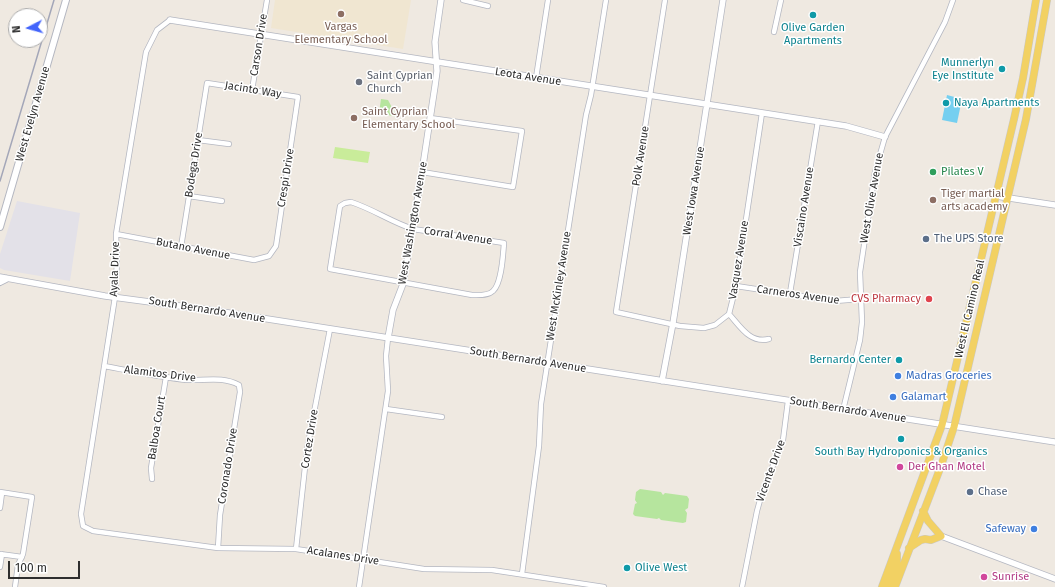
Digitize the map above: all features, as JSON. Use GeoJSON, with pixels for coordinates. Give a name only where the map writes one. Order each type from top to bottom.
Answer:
{"type":"FeatureCollection","features":[{"type":"Feature","properties":{"kind":"main road","name":"West Evelyn Avenue"},"geometry":{"type":"LineString","coordinates":[[0,227],[66,0]]}},
{"type":"Feature","properties":{"kind":"main road","name":"West El Camino Real"},"geometry":{"type":"LineString","coordinates":[[882,587],[942,425],[1023,78],[1036,0]]}},
{"type":"Feature","properties":{"kind":"main road","name":"West El Camino Real"},"geometry":{"type":"LineString","coordinates":[[895,587],[908,549],[941,466],[954,427],[1036,74],[1048,0]]}},
{"type":"Feature","properties":{"kind":"main road"},"geometry":{"type":"LineString","coordinates":[[908,549],[921,540],[931,540],[941,536],[936,528],[928,522],[923,511]]}},
{"type":"Feature","properties":{"kind":"main road"},"geometry":{"type":"LineString","coordinates":[[889,587],[896,564],[898,544]]}},
{"type":"Feature","properties":{"kind":"street","name":"Carson Drive"},"geometry":{"type":"LineString","coordinates":[[252,90],[267,0]]}},
{"type":"Feature","properties":{"kind":"street","name":"West Washington Avenue"},"geometry":{"type":"LineString","coordinates":[[359,587],[362,559],[386,409],[389,377],[386,356],[388,338],[393,310],[403,284],[436,79],[435,42],[441,0]]}},
{"type":"Feature","properties":{"kind":"street"},"geometry":{"type":"LineString","coordinates":[[463,0],[488,6]]}},
{"type":"Feature","properties":{"kind":"street"},"geometry":{"type":"LineString","coordinates":[[536,78],[548,0]]}},
{"type":"Feature","properties":{"kind":"street","name":"West McKinley Avenue"},"geometry":{"type":"LineString","coordinates":[[522,574],[539,446],[541,404],[547,363],[586,115],[606,0]]}},
{"type":"Feature","properties":{"kind":"street","name":"Polk Avenue"},"geometry":{"type":"LineString","coordinates":[[616,312],[665,0]]}},
{"type":"Feature","properties":{"kind":"street","name":"West Iowa Avenue"},"geometry":{"type":"LineString","coordinates":[[662,381],[673,323],[723,0]]}},
{"type":"Feature","properties":{"kind":"street"},"geometry":{"type":"LineString","coordinates":[[774,32],[781,0]]}},
{"type":"Feature","properties":{"kind":"street","name":"West Olive Avenue"},"geometry":{"type":"LineString","coordinates":[[843,410],[860,340],[862,322],[860,272],[868,209],[876,165],[885,137],[945,22],[953,0]]}},
{"type":"Feature","properties":{"kind":"street","name":"Leota Avenue"},"geometry":{"type":"LineString","coordinates":[[170,20],[818,121],[846,126],[885,137]]}},
{"type":"Feature","properties":{"kind":"street","name":"Ayala Drive"},"geometry":{"type":"LineString","coordinates":[[83,526],[80,519],[115,297],[116,234],[146,50],[157,30],[170,20]]}},
{"type":"Feature","properties":{"kind":"street","name":"Jacinto Way"},"geometry":{"type":"LineString","coordinates":[[207,83],[298,97]]}},
{"type":"Feature","properties":{"kind":"street","name":"Bodega Drive"},"geometry":{"type":"LineString","coordinates":[[181,247],[207,83]]}},
{"type":"Feature","properties":{"kind":"street","name":"Crespi Drive"},"geometry":{"type":"LineString","coordinates":[[269,256],[276,246],[298,97]]}},
{"type":"Feature","properties":{"kind":"street","name":"Vasquez Avenue"},"geometry":{"type":"LineString","coordinates":[[616,312],[704,328],[715,325],[730,314],[736,286],[762,113]]}},
{"type":"Feature","properties":{"kind":"street"},"geometry":{"type":"LineString","coordinates":[[422,172],[514,186],[522,131],[430,118]]}},
{"type":"Feature","properties":{"kind":"street","name":"Viscaino Avenue"},"geometry":{"type":"LineString","coordinates":[[790,293],[818,121]]}},
{"type":"Feature","properties":{"kind":"street"},"geometry":{"type":"LineString","coordinates":[[198,140],[229,144]]}},
{"type":"Feature","properties":{"kind":"street"},"geometry":{"type":"LineString","coordinates":[[189,196],[222,201]]}},
{"type":"Feature","properties":{"kind":"street"},"geometry":{"type":"LineString","coordinates":[[996,196],[1055,205]]}},
{"type":"Feature","properties":{"kind":"street","name":"Corral Avenue"},"geometry":{"type":"LineString","coordinates":[[345,202],[351,202],[362,206],[399,225],[413,229],[504,243],[499,277],[494,291],[489,294],[472,295],[403,284],[378,277],[330,269],[340,206],[345,202]]}},
{"type":"Feature","properties":{"kind":"street","name":"Butano Avenue"},"geometry":{"type":"LineString","coordinates":[[116,234],[254,260],[269,256]]}},
{"type":"Feature","properties":{"kind":"street","name":"South Bernardo Avenue"},"geometry":{"type":"LineString","coordinates":[[2,279],[1055,442]]}},
{"type":"Feature","properties":{"kind":"street","name":"Carneros Avenue"},"geometry":{"type":"LineString","coordinates":[[736,286],[835,301],[860,299]]}},
{"type":"Feature","properties":{"kind":"street"},"geometry":{"type":"LineString","coordinates":[[730,314],[751,337],[761,341],[768,339]]}},
{"type":"Feature","properties":{"kind":"street","name":"Cortez Drive"},"geometry":{"type":"LineString","coordinates":[[296,549],[307,450],[330,329]]}},
{"type":"Feature","properties":{"kind":"street","name":"Alamitos Drive"},"geometry":{"type":"LineString","coordinates":[[104,366],[189,380],[219,379],[239,385]]}},
{"type":"Feature","properties":{"kind":"street","name":"Balboa Court"},"geometry":{"type":"LineString","coordinates":[[152,479],[151,468],[166,377]]}},
{"type":"Feature","properties":{"kind":"street","name":"Coronado Drive"},"geometry":{"type":"LineString","coordinates":[[218,548],[220,515],[240,392],[239,385]]}},
{"type":"Feature","properties":{"kind":"street","name":"Vicente Drive"},"geometry":{"type":"LineString","coordinates":[[742,587],[762,493],[784,440],[788,401]]}},
{"type":"Feature","properties":{"kind":"street"},"geometry":{"type":"LineString","coordinates":[[386,409],[442,417]]}},
{"type":"Feature","properties":{"kind":"street"},"geometry":{"type":"LineString","coordinates":[[0,508],[1,492],[32,497],[22,557],[18,565],[14,587]]}},
{"type":"Feature","properties":{"kind":"street","name":"Acalanes Drive"},"geometry":{"type":"LineString","coordinates":[[83,526],[93,531],[218,548],[296,549],[424,569],[492,570],[604,587]]}},
{"type":"Feature","properties":{"kind":"street"},"geometry":{"type":"LineString","coordinates":[[941,536],[1055,579]]}},
{"type":"Feature","properties":{"kind":"street"},"geometry":{"type":"LineString","coordinates":[[0,567],[1,554],[22,557]]}},
{"type":"Feature","properties":{"kind":"shaded area","name":"Vargas Elementary School"},"geometry":{"type":"Polygon","coordinates":[[[275,0],[411,0],[403,49],[271,28],[275,0]]]}},
{"type":"Feature","properties":{"kind":"shaded area"},"geometry":{"type":"Polygon","coordinates":[[[17,201],[80,213],[70,281],[4,270],[0,268],[0,254],[17,201]]]}},
{"type":"Feature","properties":{"kind":"green space"},"geometry":{"type":"Polygon","coordinates":[[[381,99],[388,100],[397,117],[379,113],[381,99]]]}},
{"type":"Feature","properties":{"kind":"green space"},"geometry":{"type":"Polygon","coordinates":[[[335,147],[370,152],[368,163],[333,158],[335,147]]]}},
{"type":"Feature","properties":{"kind":"green space"},"geometry":{"type":"Polygon","coordinates":[[[640,489],[661,492],[663,495],[665,493],[687,496],[689,499],[688,508],[685,510],[687,513],[686,522],[683,523],[661,520],[659,518],[635,516],[633,514],[635,504],[637,503],[635,500],[636,492],[640,489]]]}},
{"type":"Feature","properties":{"kind":"water"},"geometry":{"type":"Polygon","coordinates":[[[947,95],[962,99],[957,123],[942,120],[947,95]]]}},
{"type":"Feature","properties":{"kind":"railway"},"geometry":{"type":"LineString","coordinates":[[0,181],[54,0]]}},
{"type":"Feature","properties":{"kind":"place","name":"Vargas Elementary School"},"geometry":{"type":"Point","coordinates":[341,14]}},
{"type":"Feature","properties":{"kind":"place","name":"Olive Garden Apartments"},"geometry":{"type":"Point","coordinates":[813,15]}},
{"type":"Feature","properties":{"kind":"place","name":"Munnerlyn Eye Institute"},"geometry":{"type":"Point","coordinates":[1002,69]}},
{"type":"Feature","properties":{"kind":"place","name":"Saint Cyprian Church"},"geometry":{"type":"Point","coordinates":[359,82]}},
{"type":"Feature","properties":{"kind":"place","name":"Naya Apartments"},"geometry":{"type":"Point","coordinates":[946,103]}},
{"type":"Feature","properties":{"kind":"place","name":"Saint Cyprian Elementary School"},"geometry":{"type":"Point","coordinates":[354,118]}},
{"type":"Feature","properties":{"kind":"place","name":"Pilates V"},"geometry":{"type":"Point","coordinates":[933,172]}},
{"type":"Feature","properties":{"kind":"place","name":"Tiger martial arts academy"},"geometry":{"type":"Point","coordinates":[933,200]}},
{"type":"Feature","properties":{"kind":"place","name":"The UPS Store"},"geometry":{"type":"Point","coordinates":[926,239]}},
{"type":"Feature","properties":{"kind":"place","name":"CVS Pharmacy"},"geometry":{"type":"Point","coordinates":[929,299]}},
{"type":"Feature","properties":{"kind":"place","name":"Bernardo Center"},"geometry":{"type":"Point","coordinates":[899,360]}},
{"type":"Feature","properties":{"kind":"place","name":"Madras Groceries"},"geometry":{"type":"Point","coordinates":[898,376]}},
{"type":"Feature","properties":{"kind":"place","name":"Galamart"},"geometry":{"type":"Point","coordinates":[893,397]}},
{"type":"Feature","properties":{"kind":"place","name":"South Bay Hydroponics & Organics"},"geometry":{"type":"Point","coordinates":[901,439]}},
{"type":"Feature","properties":{"kind":"place","name":"Der Ghan Motel"},"geometry":{"type":"Point","coordinates":[900,467]}},
{"type":"Feature","properties":{"kind":"place","name":"Chase"},"geometry":{"type":"Point","coordinates":[970,492]}},
{"type":"Feature","properties":{"kind":"place","name":"Safeway"},"geometry":{"type":"Point","coordinates":[1034,529]}},
{"type":"Feature","properties":{"kind":"place","name":"Olive West"},"geometry":{"type":"Point","coordinates":[627,568]}},
{"type":"Feature","properties":{"kind":"place","name":"Sunrise"},"geometry":{"type":"Point","coordinates":[984,577]}}]}
